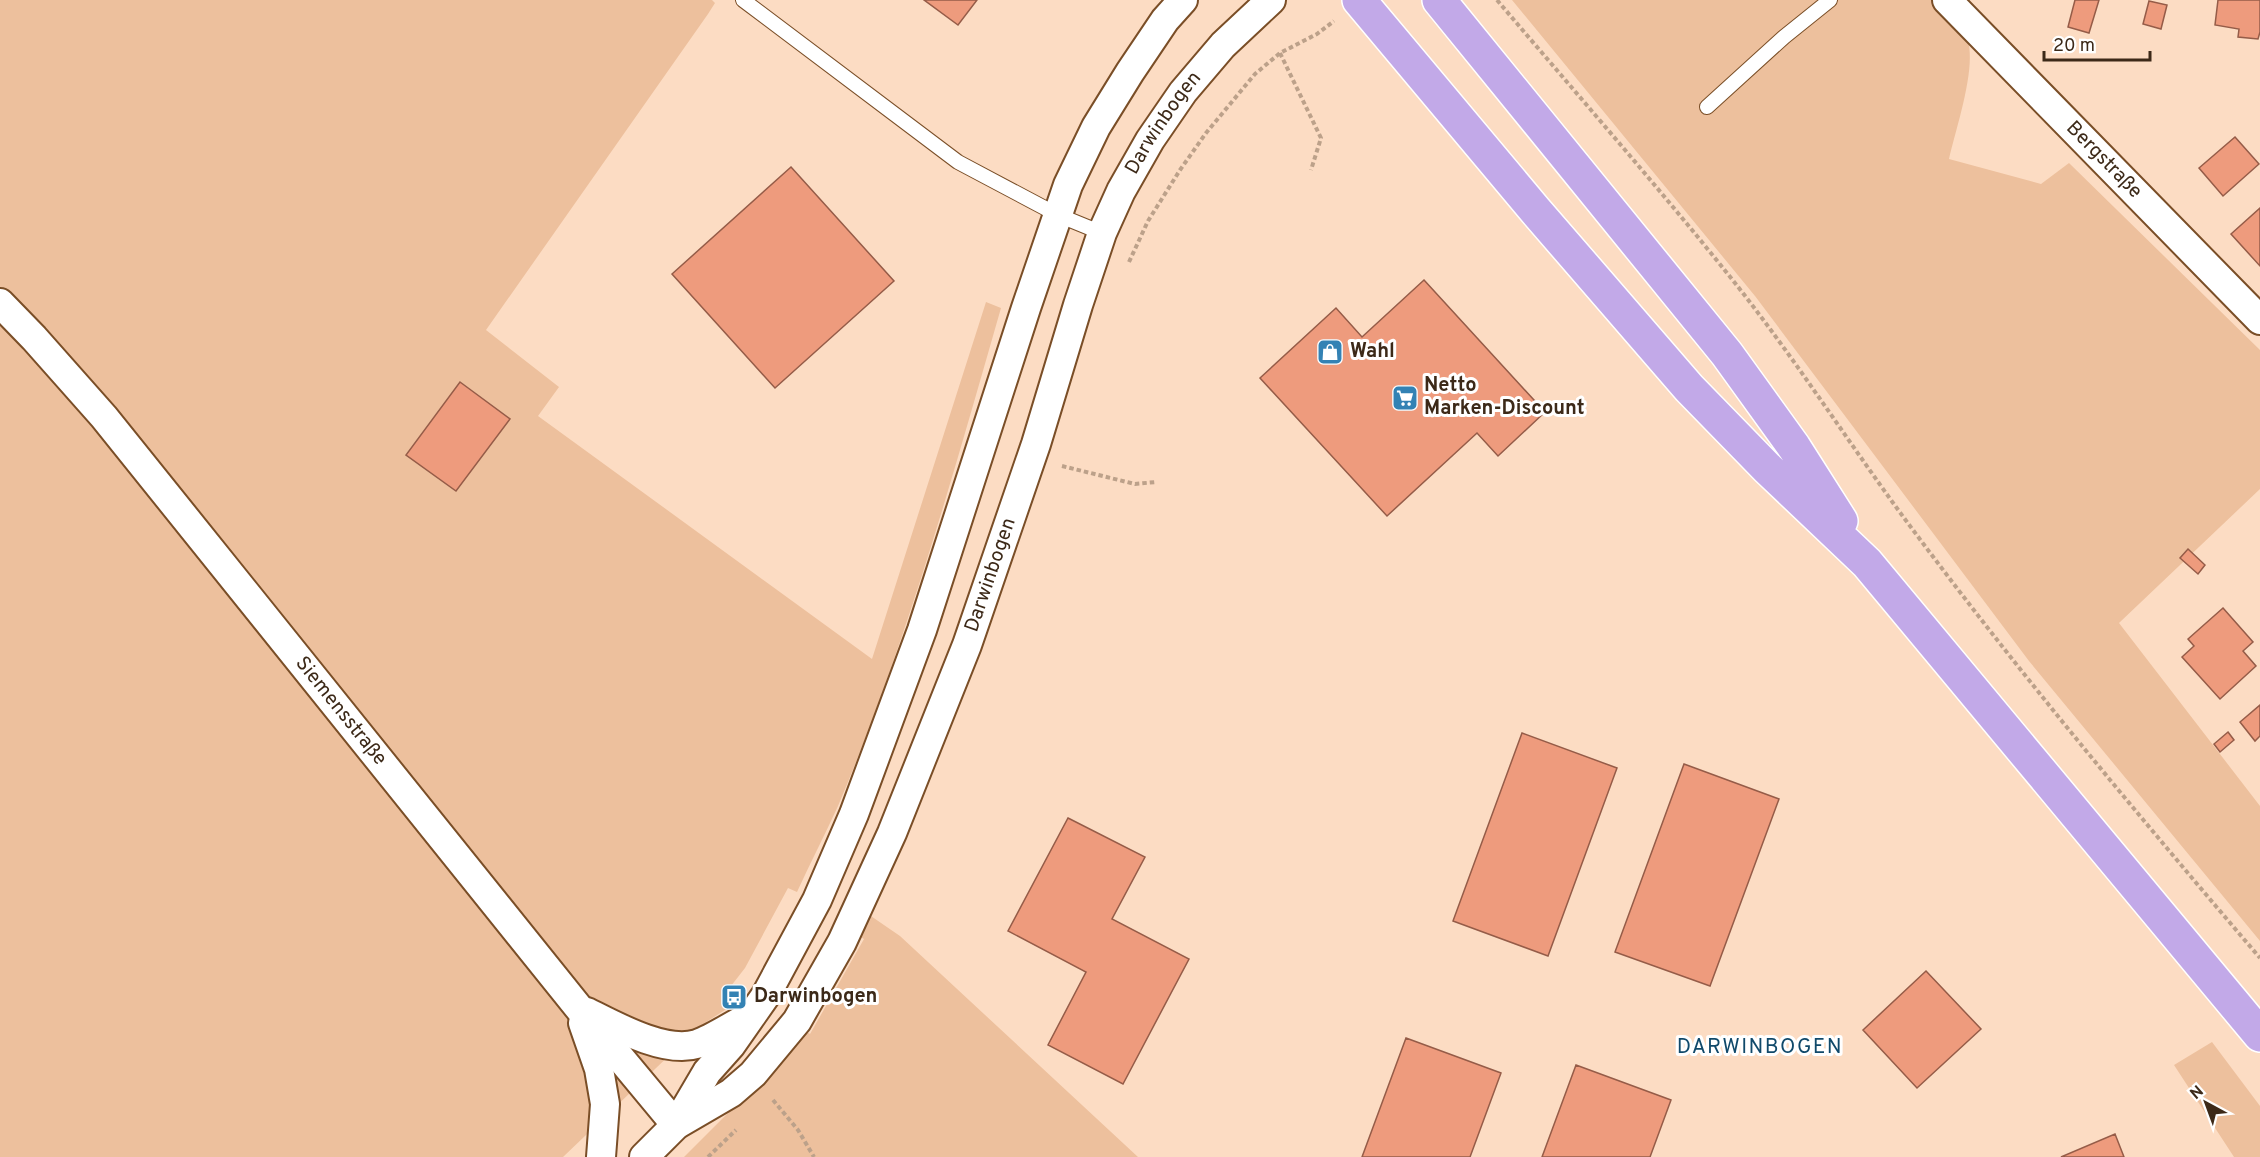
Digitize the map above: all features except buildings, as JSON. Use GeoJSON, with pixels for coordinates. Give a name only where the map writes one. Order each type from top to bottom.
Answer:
{"type":"FeatureCollection","features":[{"type":"Feature","properties":{"kind":"main road"},"geometry":{"type":"LineString","coordinates":[[1359,0],[1534,210],[1689,388],[1767,468],[1868,563],[2260,1035]]}},
{"type":"Feature","properties":{"kind":"main road"},"geometry":{"type":"LineString","coordinates":[[1440,0],[1727,354],[1794,447],[1868,563]]}},
{"type":"Feature","properties":{"kind":"street","name":"Darwinbogen"},"geometry":{"type":"LineString","coordinates":[[644,1157],[676,1125],[707,1072],[754,1015],[817,900],[890,721],[922,630],[1068,185],[1096,127],[1165,20],[1183,0]]}},
{"type":"Feature","properties":{"kind":"street","name":"Darwinbogen"},"geometry":{"type":"LineString","coordinates":[[676,1125],[731,1093],[772,1053],[797,1021],[853,920],[914,779],[968,645],[1036,444],[1075,312],[1102,233],[1121,191],[1150,140],[1183,92],[1223,45],[1271,0]]}},
{"type":"Feature","properties":{"kind":"street","name":"Bergstraße"},"geometry":{"type":"LineString","coordinates":[[1947,0],[2260,320]]}},
{"type":"Feature","properties":{"kind":"street","name":"Siemensstraße"},"geometry":{"type":"LineString","coordinates":[[0,303],[42,346],[125,443],[578,1007],[676,1125]]}},
{"type":"Feature","properties":{"kind":"street"},"geometry":{"type":"LineString","coordinates":[[578,1007],[634,1035],[666,1045],[696,1044],[754,1015]]}},
{"type":"Feature","properties":{"kind":"street"},"geometry":{"type":"LineString","coordinates":[[578,1007],[599,1068],[605,1104],[601,1157]]}},
{"type":"Feature","properties":{"kind":"lane"},"geometry":{"type":"LineString","coordinates":[[743,0],[958,162],[1058,215],[1102,233]]}},
{"type":"Feature","properties":{"kind":"lane"},"geometry":{"type":"LineString","coordinates":[[1707,107],[1784,37],[1830,0]]}},
{"type":"Feature","properties":{"kind":"path"},"geometry":{"type":"LineString","coordinates":[[1497,0],[1730,277],[1794,360],[1920,540],[1992,634],[2260,958]]}},
{"type":"Feature","properties":{"kind":"path"},"geometry":{"type":"LineString","coordinates":[[1280,53],[1321,138],[1311,170]]}},
{"type":"Feature","properties":{"kind":"path"},"geometry":{"type":"LineString","coordinates":[[1058,465],[1135,484],[1156,482]]}},
{"type":"Feature","properties":{"kind":"path"},"geometry":{"type":"LineString","coordinates":[[770,1097],[798,1130],[814,1157]]}},
{"type":"Feature","properties":{"kind":"shaded area"},"geometry":{"type":"Polygon","coordinates":[[[0,0],[712,0],[715,3],[708,14],[486,330],[559,387],[538,416],[872,659],[986,302],[1001,308],[907,622],[863,745],[838,806],[797,892],[788,888],[745,968],[724,995],[732,1003],[728,1008],[700,1026],[563,1157],[0,1157],[0,0]]]}},
{"type":"Feature","properties":{"kind":"shaded area"},"geometry":{"type":"Polygon","coordinates":[[[1512,0],[1932,0],[1962,29],[1968,41],[1970,53],[1967,83],[1949,159],[2041,184],[2069,163],[2260,350],[2260,489],[2119,623],[2260,806],[2260,941],[2029,661],[1755,296],[1512,0]]]}},
{"type":"Feature","properties":{"kind":"shaded area"},"geometry":{"type":"Polygon","coordinates":[[[865,912],[900,936],[1138,1157],[684,1157],[758,1083],[801,1028],[810,1034],[864,939],[855,933],[865,912]]]}},
{"type":"Feature","properties":{"kind":"shaded area"},"geometry":{"type":"Polygon","coordinates":[[[2212,1042],[2260,1106],[2260,1157],[2234,1157],[2174,1065],[2212,1042]]]}},
{"type":"Feature","properties":{"kind":"place","name":"Wahl"},"geometry":{"type":"Point","coordinates":[1330,352]}},
{"type":"Feature","properties":{"kind":"place","name":"Netto Marken-Discount"},"geometry":{"type":"Point","coordinates":[1405,398]}},
{"type":"Feature","properties":{"kind":"place","name":"Darwinbogen"},"geometry":{"type":"Point","coordinates":[734,997]}},
{"type":"Feature","properties":{"kind":"district","name":"DARWINBOGEN"},"geometry":{"type":"Point","coordinates":[1760,1047]}}]}
